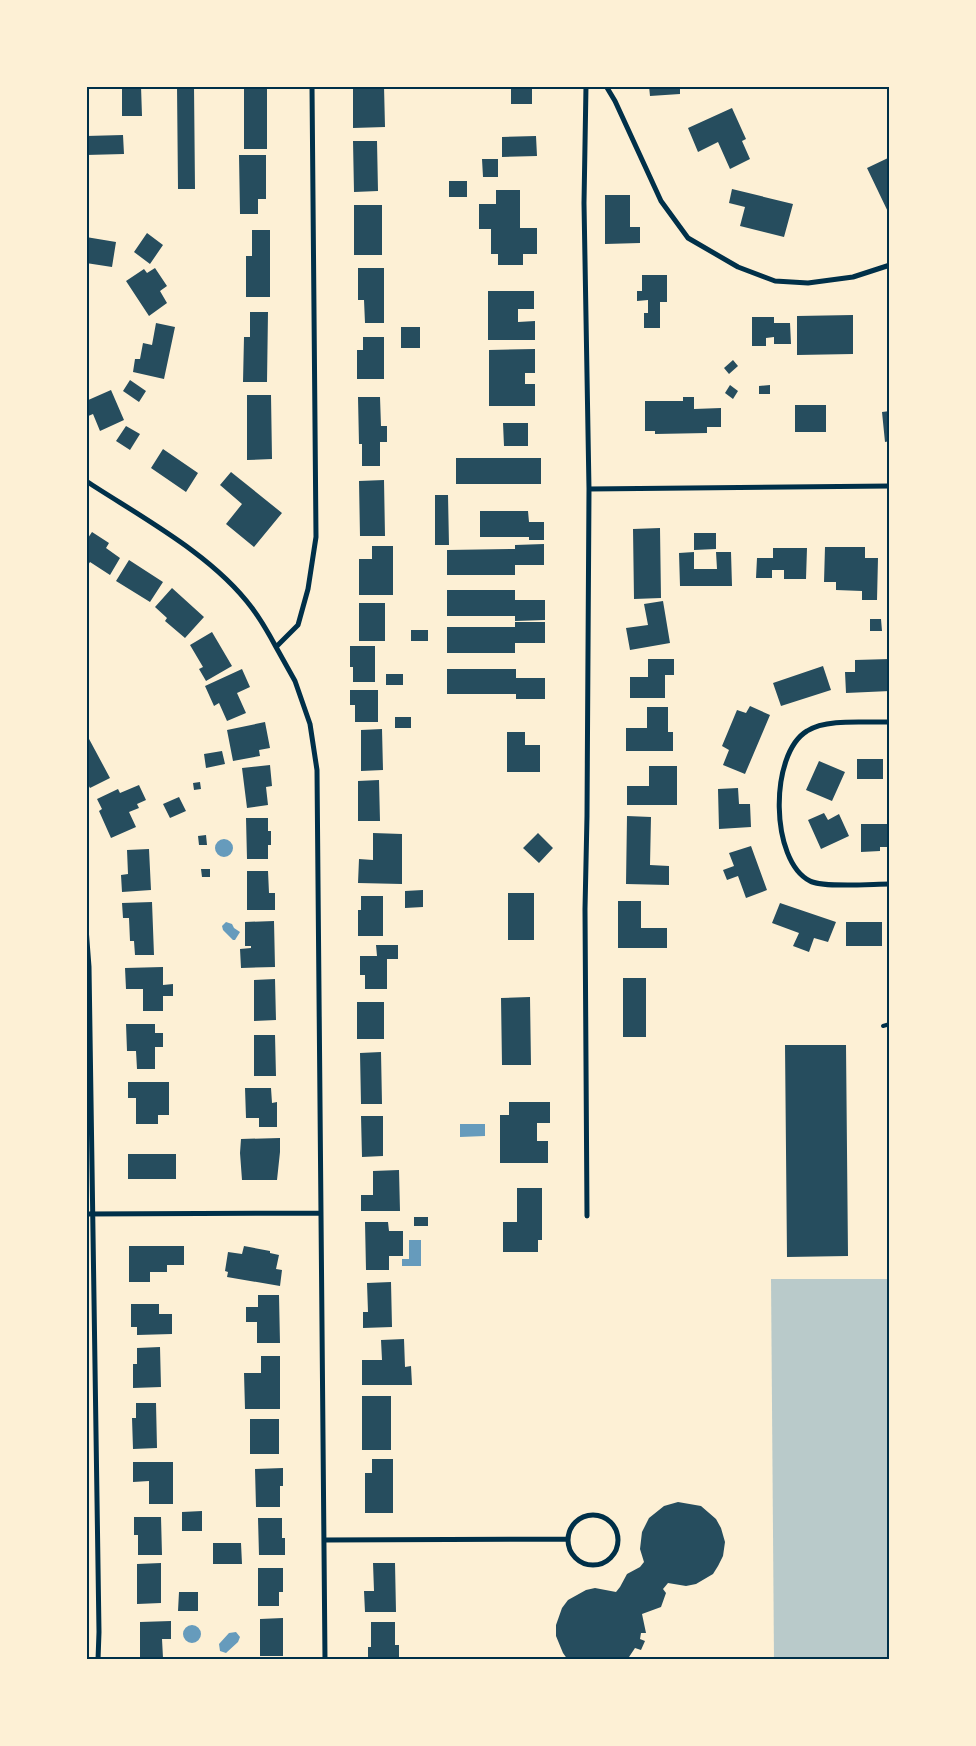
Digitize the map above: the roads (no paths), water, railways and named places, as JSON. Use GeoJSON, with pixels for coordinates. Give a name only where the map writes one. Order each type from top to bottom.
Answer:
{"type":"FeatureCollection","features":[{"type":"Feature","properties":{"kind":"street"},"geometry":{"type":"LineString","coordinates":[[276,648],[298,625],[308,589],[316,537],[312,86]]}},
{"type":"Feature","properties":{"kind":"street"},"geometry":{"type":"LineString","coordinates":[[586,86],[584,203],[589,489],[585,910],[587,1216]]}},
{"type":"Feature","properties":{"kind":"street"},"geometry":{"type":"LineString","coordinates":[[606,86],[662,201],[688,238],[738,267],[775,281],[808,283],[853,277],[890,265]]}},
{"type":"Feature","properties":{"kind":"street"},"geometry":{"type":"LineString","coordinates":[[86,481],[184,545],[224,578],[252,608],[295,681],[310,724],[317,770],[325,1660]]}},
{"type":"Feature","properties":{"kind":"street"},"geometry":{"type":"LineString","coordinates":[[589,489],[890,486]]}},
{"type":"Feature","properties":{"kind":"street"},"geometry":{"type":"LineString","coordinates":[[890,722],[818,725],[798,737],[790,748],[784,763],[780,786],[782,837],[791,860],[799,872],[810,881],[825,884],[890,884]]}},
{"type":"Feature","properties":{"kind":"street"},"geometry":{"type":"LineString","coordinates":[[86,928],[90,967],[89,1214],[99,1632],[98,1660]]}},
{"type":"Feature","properties":{"kind":"street"},"geometry":{"type":"LineString","coordinates":[[89,1214],[320,1212]]}},
{"type":"Feature","properties":{"kind":"street"},"geometry":{"type":"LineString","coordinates":[[588,1515],[597,1515],[606,1518],[612,1524],[617,1532],[618,1540],[617,1548],[608,1561],[593,1566],[585,1564],[572,1555],[568,1539],[573,1524],[580,1518],[588,1515]]}},
{"type":"Feature","properties":{"kind":"street"},"geometry":{"type":"LineString","coordinates":[[325,1540],[568,1539]]}},
{"type":"Feature","properties":{"kind":"lane"},"geometry":{"type":"LineString","coordinates":[[883,1026],[890,1024]]}},
{"type":"Feature","properties":{"kind":"water"},"geometry":{"type":"Polygon","coordinates":[[[224,839],[230,842],[233,848],[230,854],[224,857],[218,854],[215,848],[218,842],[224,839]]]}},
{"type":"Feature","properties":{"kind":"water"},"geometry":{"type":"Polygon","coordinates":[[[226,922],[232,924],[240,932],[235,940],[223,930],[222,926],[226,922]]]}},
{"type":"Feature","properties":{"kind":"water"},"geometry":{"type":"Polygon","coordinates":[[[460,1124],[485,1124],[485,1136],[460,1137],[460,1124]]]}},
{"type":"Feature","properties":{"kind":"water"},"geometry":{"type":"Polygon","coordinates":[[[409,1240],[421,1240],[421,1266],[402,1266],[402,1259],[409,1259],[409,1240]]]}},
{"type":"Feature","properties":{"kind":"water"},"geometry":{"type":"Polygon","coordinates":[[[192,1625],[198,1628],[201,1634],[198,1640],[192,1643],[186,1640],[183,1634],[186,1628],[192,1625]]]}},
{"type":"Feature","properties":{"kind":"water"},"geometry":{"type":"Polygon","coordinates":[[[236,1632],[240,1637],[238,1642],[226,1653],[220,1651],[219,1644],[229,1633],[236,1632]]]}}]}
